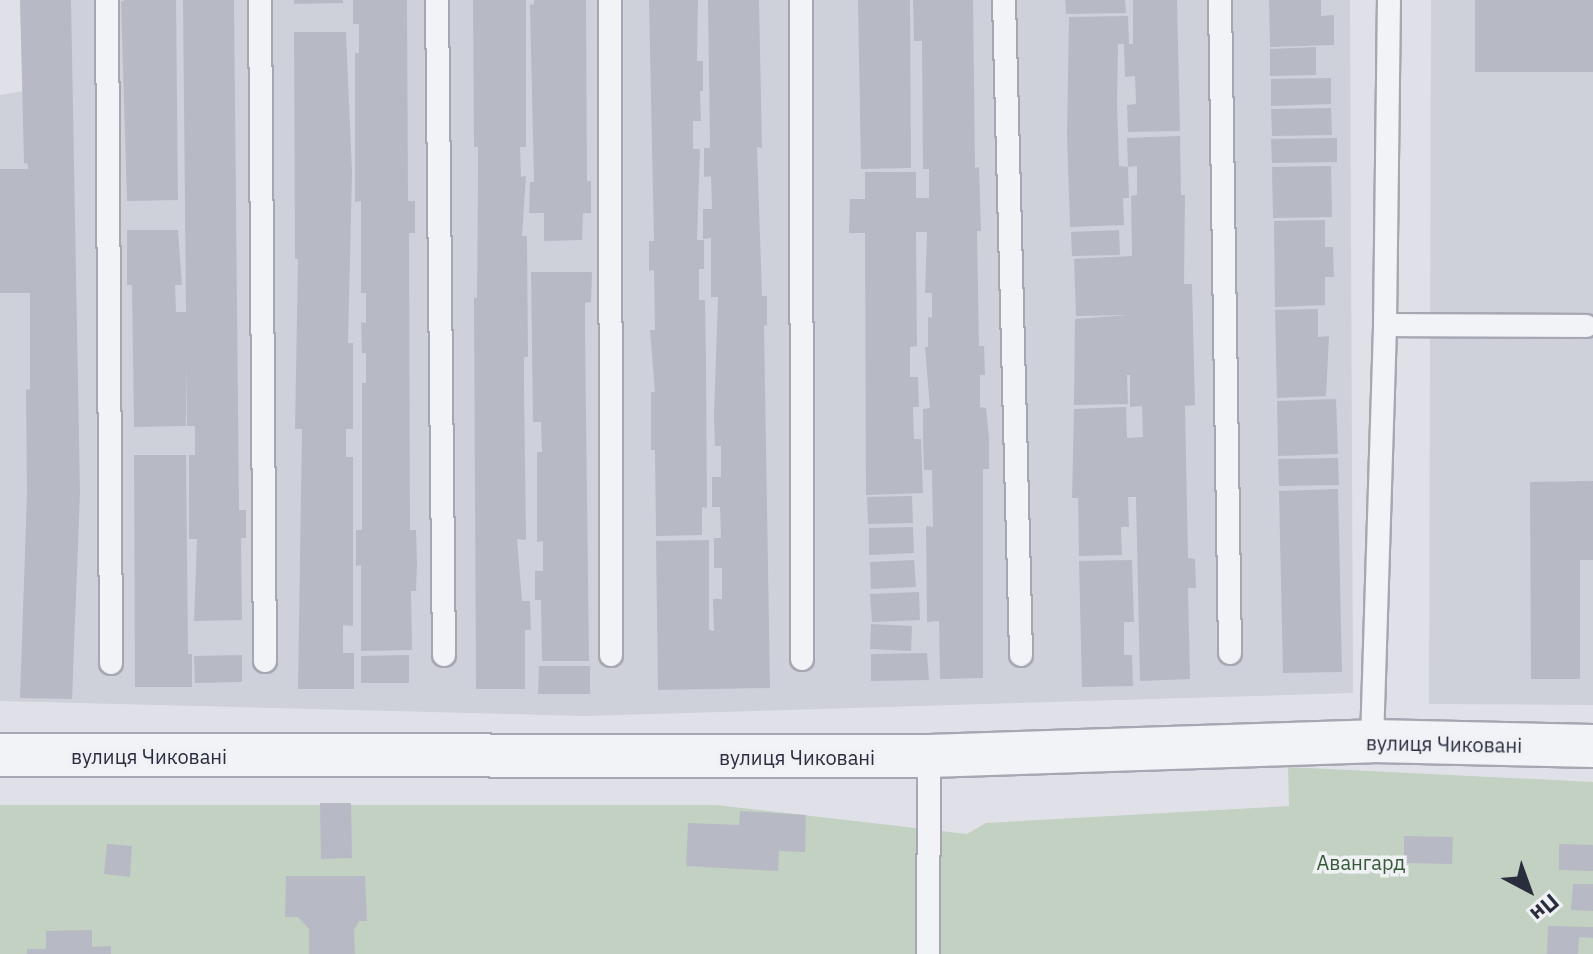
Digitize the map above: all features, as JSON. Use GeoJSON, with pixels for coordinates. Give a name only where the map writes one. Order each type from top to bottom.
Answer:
{"type":"FeatureCollection","features":[{"type":"Feature","properties":{"kind":"street","name":"вулиця Чиковані"},"geometry":{"type":"LineString","coordinates":[[0,755],[929,756],[1372,741],[1593,746]]}},
{"type":"Feature","properties":{"kind":"lane"},"geometry":{"type":"LineString","coordinates":[[107,0],[111,663]]}},
{"type":"Feature","properties":{"kind":"lane"},"geometry":{"type":"LineString","coordinates":[[260,0],[265,661]]}},
{"type":"Feature","properties":{"kind":"lane"},"geometry":{"type":"LineString","coordinates":[[437,0],[444,655]]}},
{"type":"Feature","properties":{"kind":"lane"},"geometry":{"type":"LineString","coordinates":[[610,0],[611,655]]}},
{"type":"Feature","properties":{"kind":"lane"},"geometry":{"type":"LineString","coordinates":[[801,0],[802,659]]}},
{"type":"Feature","properties":{"kind":"lane"},"geometry":{"type":"LineString","coordinates":[[1004,0],[1021,655]]}},
{"type":"Feature","properties":{"kind":"lane"},"geometry":{"type":"LineString","coordinates":[[1220,0],[1230,653]]}},
{"type":"Feature","properties":{"kind":"lane"},"geometry":{"type":"LineString","coordinates":[[1372,741],[1385,325],[1389,0]]}},
{"type":"Feature","properties":{"kind":"lane"},"geometry":{"type":"LineString","coordinates":[[1385,325],[1586,326]]}},
{"type":"Feature","properties":{"kind":"lane"},"geometry":{"type":"LineString","coordinates":[[928,954],[929,756]]}},
{"type":"Feature","properties":{"kind":"shaded area"},"geometry":{"type":"Polygon","coordinates":[[[20,0],[1350,0],[1353,693],[585,716],[0,701],[0,95],[23,91],[20,0]]]}},
{"type":"Feature","properties":{"kind":"shaded area"},"geometry":{"type":"Polygon","coordinates":[[[1431,0],[1593,0],[1593,705],[1429,704],[1431,0]]]}},
{"type":"Feature","properties":{"kind":"green space","name":"Авангард"},"geometry":{"type":"Polygon","coordinates":[[[1288,767],[1593,782],[1593,954],[0,954],[0,805],[716,805],[967,834],[986,823],[1289,806],[1288,767]]]}},
{"type":"Feature","properties":{"kind":"building"},"geometry":{"type":"Polygon","coordinates":[[[20,0],[71,0],[80,493],[72,699],[20,698],[30,293],[0,293],[0,169],[28,169],[28,164],[24,163],[20,0]]]}},
{"type":"Feature","properties":{"kind":"building"},"geometry":{"type":"Polygon","coordinates":[[[176,0],[178,200],[127,201],[121,2],[176,0]]]}},
{"type":"Feature","properties":{"kind":"building"},"geometry":{"type":"Polygon","coordinates":[[[183,0],[234,0],[239,510],[246,510],[246,538],[241,538],[242,620],[194,621],[197,539],[189,539],[189,455],[195,455],[195,426],[187,426],[187,362],[186,426],[134,427],[132,285],[127,285],[127,230],[178,230],[182,285],[175,285],[176,312],[186,312],[183,0]]]}},
{"type":"Feature","properties":{"kind":"building"},"geometry":{"type":"Polygon","coordinates":[[[294,0],[343,0],[343,3],[294,4],[294,0]]]}},
{"type":"Feature","properties":{"kind":"building"},"geometry":{"type":"Polygon","coordinates":[[[353,0],[407,0],[408,201],[415,201],[415,233],[409,233],[410,530],[416,530],[417,565],[416,591],[411,591],[412,650],[361,651],[361,565],[356,566],[356,530],[362,530],[362,383],[366,383],[366,353],[362,353],[361,322],[366,323],[366,293],[361,293],[361,201],[355,202],[355,53],[359,53],[359,24],[353,24],[353,0]]]}},
{"type":"Feature","properties":{"kind":"building"},"geometry":{"type":"Polygon","coordinates":[[[473,0],[526,0],[526,147],[520,147],[521,177],[526,176],[522,236],[527,236],[528,357],[524,357],[526,540],[517,539],[522,601],[530,601],[531,630],[525,630],[525,689],[476,689],[474,297],[477,298],[478,147],[474,147],[473,0]]]}},
{"type":"Feature","properties":{"kind":"building"},"geometry":{"type":"Polygon","coordinates":[[[534,0],[586,0],[587,181],[591,181],[591,213],[583,213],[582,240],[544,241],[544,213],[529,213],[530,182],[534,182],[530,5],[534,4],[534,0]]]}},
{"type":"Feature","properties":{"kind":"building"},"geometry":{"type":"Polygon","coordinates":[[[649,0],[698,0],[697,61],[703,61],[703,91],[700,91],[701,121],[693,121],[693,149],[700,149],[697,240],[704,240],[704,269],[699,269],[699,300],[705,300],[707,508],[702,507],[702,535],[656,536],[655,450],[651,450],[651,392],[655,392],[650,330],[655,330],[654,270],[649,271],[649,241],[654,241],[649,0]]]}},
{"type":"Feature","properties":{"kind":"building"},"geometry":{"type":"Polygon","coordinates":[[[708,0],[759,0],[762,148],[757,147],[762,296],[767,296],[767,326],[764,325],[770,688],[658,690],[656,541],[709,540],[709,630],[714,631],[713,599],[722,599],[722,568],[714,568],[714,538],[721,538],[720,507],[712,507],[712,477],[721,477],[721,446],[715,446],[714,416],[718,297],[711,297],[711,238],[703,239],[703,209],[712,209],[711,176],[704,177],[704,148],[710,148],[708,0]]]}},
{"type":"Feature","properties":{"kind":"building"},"geometry":{"type":"Polygon","coordinates":[[[858,0],[910,0],[911,168],[861,169],[858,0]]]}},
{"type":"Feature","properties":{"kind":"building"},"geometry":{"type":"Polygon","coordinates":[[[913,0],[973,0],[975,168],[979,167],[981,231],[977,231],[979,346],[984,346],[985,375],[980,375],[980,407],[986,408],[989,438],[989,469],[983,469],[983,678],[940,679],[939,621],[927,622],[926,526],[933,527],[932,470],[924,470],[923,439],[923,409],[930,408],[925,347],[928,347],[928,317],[932,318],[932,293],[925,293],[927,232],[916,232],[917,346],[910,347],[910,377],[918,377],[919,407],[913,407],[914,439],[921,439],[923,493],[866,495],[865,233],[849,233],[850,199],[865,199],[865,172],[916,172],[916,198],[929,198],[929,169],[923,169],[922,41],[914,41],[913,0]]]}},
{"type":"Feature","properties":{"kind":"building"},"geometry":{"type":"Polygon","coordinates":[[[1065,0],[1125,0],[1126,13],[1066,14],[1065,0]]]}},
{"type":"Feature","properties":{"kind":"building"},"geometry":{"type":"Polygon","coordinates":[[[1133,0],[1177,0],[1180,131],[1128,132],[1127,105],[1136,104],[1135,76],[1125,77],[1124,44],[1118,44],[1119,166],[1128,167],[1129,198],[1123,198],[1124,225],[1070,227],[1067,135],[1069,17],[1128,16],[1129,44],[1133,44],[1133,0]]]}},
{"type":"Feature","properties":{"kind":"building"},"geometry":{"type":"Polygon","coordinates":[[[1269,0],[1321,0],[1321,16],[1334,15],[1334,45],[1270,47],[1269,0]]]}},
{"type":"Feature","properties":{"kind":"building"},"geometry":{"type":"Polygon","coordinates":[[[1475,0],[1593,0],[1593,72],[1475,72],[1475,0]]]}},
{"type":"Feature","properties":{"kind":"building"},"geometry":{"type":"Polygon","coordinates":[[[294,32],[346,32],[352,173],[348,343],[353,343],[353,429],[346,429],[346,457],[353,457],[353,626],[343,625],[343,653],[354,653],[354,689],[298,689],[302,429],[295,429],[298,259],[295,259],[294,32]]]}},
{"type":"Feature","properties":{"kind":"building"},"geometry":{"type":"Polygon","coordinates":[[[1316,47],[1316,75],[1270,76],[1270,49],[1316,47]]]}},
{"type":"Feature","properties":{"kind":"building"},"geometry":{"type":"Polygon","coordinates":[[[1331,78],[1331,104],[1271,106],[1271,79],[1331,78]]]}},
{"type":"Feature","properties":{"kind":"building"},"geometry":{"type":"Polygon","coordinates":[[[1331,108],[1332,135],[1272,136],[1271,109],[1331,108]]]}},
{"type":"Feature","properties":{"kind":"building"},"geometry":{"type":"Polygon","coordinates":[[[1180,136],[1181,195],[1185,195],[1184,284],[1192,284],[1195,405],[1185,406],[1188,558],[1195,559],[1196,588],[1188,588],[1190,679],[1140,681],[1136,497],[1128,497],[1129,527],[1121,527],[1122,555],[1079,556],[1078,498],[1072,498],[1074,409],[1126,407],[1127,438],[1143,437],[1142,406],[1130,407],[1130,375],[1127,375],[1128,404],[1074,405],[1075,319],[1129,315],[1076,316],[1074,259],[1132,256],[1131,196],[1137,195],[1137,166],[1128,167],[1127,138],[1180,136]]]}},
{"type":"Feature","properties":{"kind":"building"},"geometry":{"type":"Polygon","coordinates":[[[1337,138],[1337,162],[1272,163],[1271,139],[1337,138]]]}},
{"type":"Feature","properties":{"kind":"building"},"geometry":{"type":"Polygon","coordinates":[[[1331,166],[1332,217],[1273,218],[1272,167],[1331,166]]]}},
{"type":"Feature","properties":{"kind":"building"},"geometry":{"type":"Polygon","coordinates":[[[1325,220],[1325,247],[1333,247],[1334,277],[1325,277],[1325,305],[1275,307],[1274,221],[1325,220]]]}},
{"type":"Feature","properties":{"kind":"building"},"geometry":{"type":"Polygon","coordinates":[[[1119,230],[1120,255],[1072,256],[1071,232],[1119,230]]]}},
{"type":"Feature","properties":{"kind":"building"},"geometry":{"type":"Polygon","coordinates":[[[531,272],[592,272],[591,302],[585,303],[589,661],[542,661],[541,600],[535,600],[535,571],[543,571],[543,541],[537,542],[537,452],[542,452],[541,422],[533,422],[531,272]]]}},
{"type":"Feature","properties":{"kind":"building"},"geometry":{"type":"Polygon","coordinates":[[[1318,309],[1318,337],[1329,336],[1326,396],[1277,398],[1275,310],[1318,309]]]}},
{"type":"Feature","properties":{"kind":"building"},"geometry":{"type":"Polygon","coordinates":[[[1336,399],[1338,454],[1278,456],[1277,401],[1336,399]]]}},
{"type":"Feature","properties":{"kind":"building"},"geometry":{"type":"Polygon","coordinates":[[[134,455],[186,455],[188,654],[192,654],[192,687],[135,687],[134,455]]]}},
{"type":"Feature","properties":{"kind":"building"},"geometry":{"type":"Polygon","coordinates":[[[1338,458],[1339,485],[1279,486],[1278,459],[1338,458]]]}},
{"type":"Feature","properties":{"kind":"building"},"geometry":{"type":"Polygon","coordinates":[[[1593,481],[1593,560],[1580,560],[1580,679],[1531,679],[1530,482],[1593,481]]]}},
{"type":"Feature","properties":{"kind":"building"},"geometry":{"type":"Polygon","coordinates":[[[1338,489],[1342,672],[1283,673],[1279,491],[1338,489]]]}},
{"type":"Feature","properties":{"kind":"building"},"geometry":{"type":"Polygon","coordinates":[[[912,496],[913,523],[868,524],[867,497],[912,496]]]}},
{"type":"Feature","properties":{"kind":"building"},"geometry":{"type":"Polygon","coordinates":[[[913,527],[914,553],[869,555],[869,528],[913,527]]]}},
{"type":"Feature","properties":{"kind":"building"},"geometry":{"type":"Polygon","coordinates":[[[914,560],[916,587],[871,589],[870,562],[914,560]]]}},
{"type":"Feature","properties":{"kind":"building"},"geometry":{"type":"Polygon","coordinates":[[[1132,560],[1134,622],[1124,622],[1124,655],[1132,655],[1133,686],[1082,687],[1079,561],[1132,560]]]}},
{"type":"Feature","properties":{"kind":"building"},"geometry":{"type":"Polygon","coordinates":[[[919,592],[920,620],[872,622],[870,594],[919,592]]]}},
{"type":"Feature","properties":{"kind":"building"},"geometry":{"type":"Polygon","coordinates":[[[871,624],[912,626],[911,651],[870,649],[871,624]]]}},
{"type":"Feature","properties":{"kind":"building"},"geometry":{"type":"Polygon","coordinates":[[[927,653],[929,680],[871,681],[871,654],[927,653]]]}},
{"type":"Feature","properties":{"kind":"building"},"geometry":{"type":"Polygon","coordinates":[[[242,655],[242,682],[195,683],[194,656],[242,655]]]}},
{"type":"Feature","properties":{"kind":"building"},"geometry":{"type":"Polygon","coordinates":[[[409,655],[409,683],[361,683],[361,656],[409,655]]]}},
{"type":"Feature","properties":{"kind":"building"},"geometry":{"type":"Polygon","coordinates":[[[539,666],[590,666],[590,694],[538,694],[539,666]]]}},
{"type":"Feature","properties":{"kind":"building"},"geometry":{"type":"Polygon","coordinates":[[[320,803],[351,803],[352,858],[321,859],[320,803]]]}},
{"type":"Feature","properties":{"kind":"building"},"geometry":{"type":"Polygon","coordinates":[[[740,811],[806,815],[805,852],[779,851],[778,871],[686,866],[688,823],[739,825],[740,811]]]}},
{"type":"Feature","properties":{"kind":"building"},"geometry":{"type":"Polygon","coordinates":[[[1404,836],[1453,837],[1452,864],[1404,863],[1404,836]]]}},
{"type":"Feature","properties":{"kind":"building"},"geometry":{"type":"Polygon","coordinates":[[[107,844],[132,846],[130,877],[104,874],[107,844]]]}},
{"type":"Feature","properties":{"kind":"building"},"geometry":{"type":"Polygon","coordinates":[[[1559,844],[1593,845],[1593,871],[1559,870],[1559,844]]]}},
{"type":"Feature","properties":{"kind":"building"},"geometry":{"type":"Polygon","coordinates":[[[286,876],[365,876],[367,921],[359,921],[354,930],[355,954],[309,954],[309,929],[298,917],[285,917],[286,876]]]}},
{"type":"Feature","properties":{"kind":"building"},"geometry":{"type":"Polygon","coordinates":[[[1573,884],[1593,884],[1593,911],[1571,910],[1573,884]]]}},
{"type":"Feature","properties":{"kind":"building"},"geometry":{"type":"Polygon","coordinates":[[[1548,926],[1593,927],[1593,938],[1579,937],[1578,954],[1547,954],[1548,926]]]}},
{"type":"Feature","properties":{"kind":"building"},"geometry":{"type":"Polygon","coordinates":[[[92,930],[92,947],[111,946],[111,954],[27,954],[27,949],[46,949],[46,931],[92,930]]]}}]}
